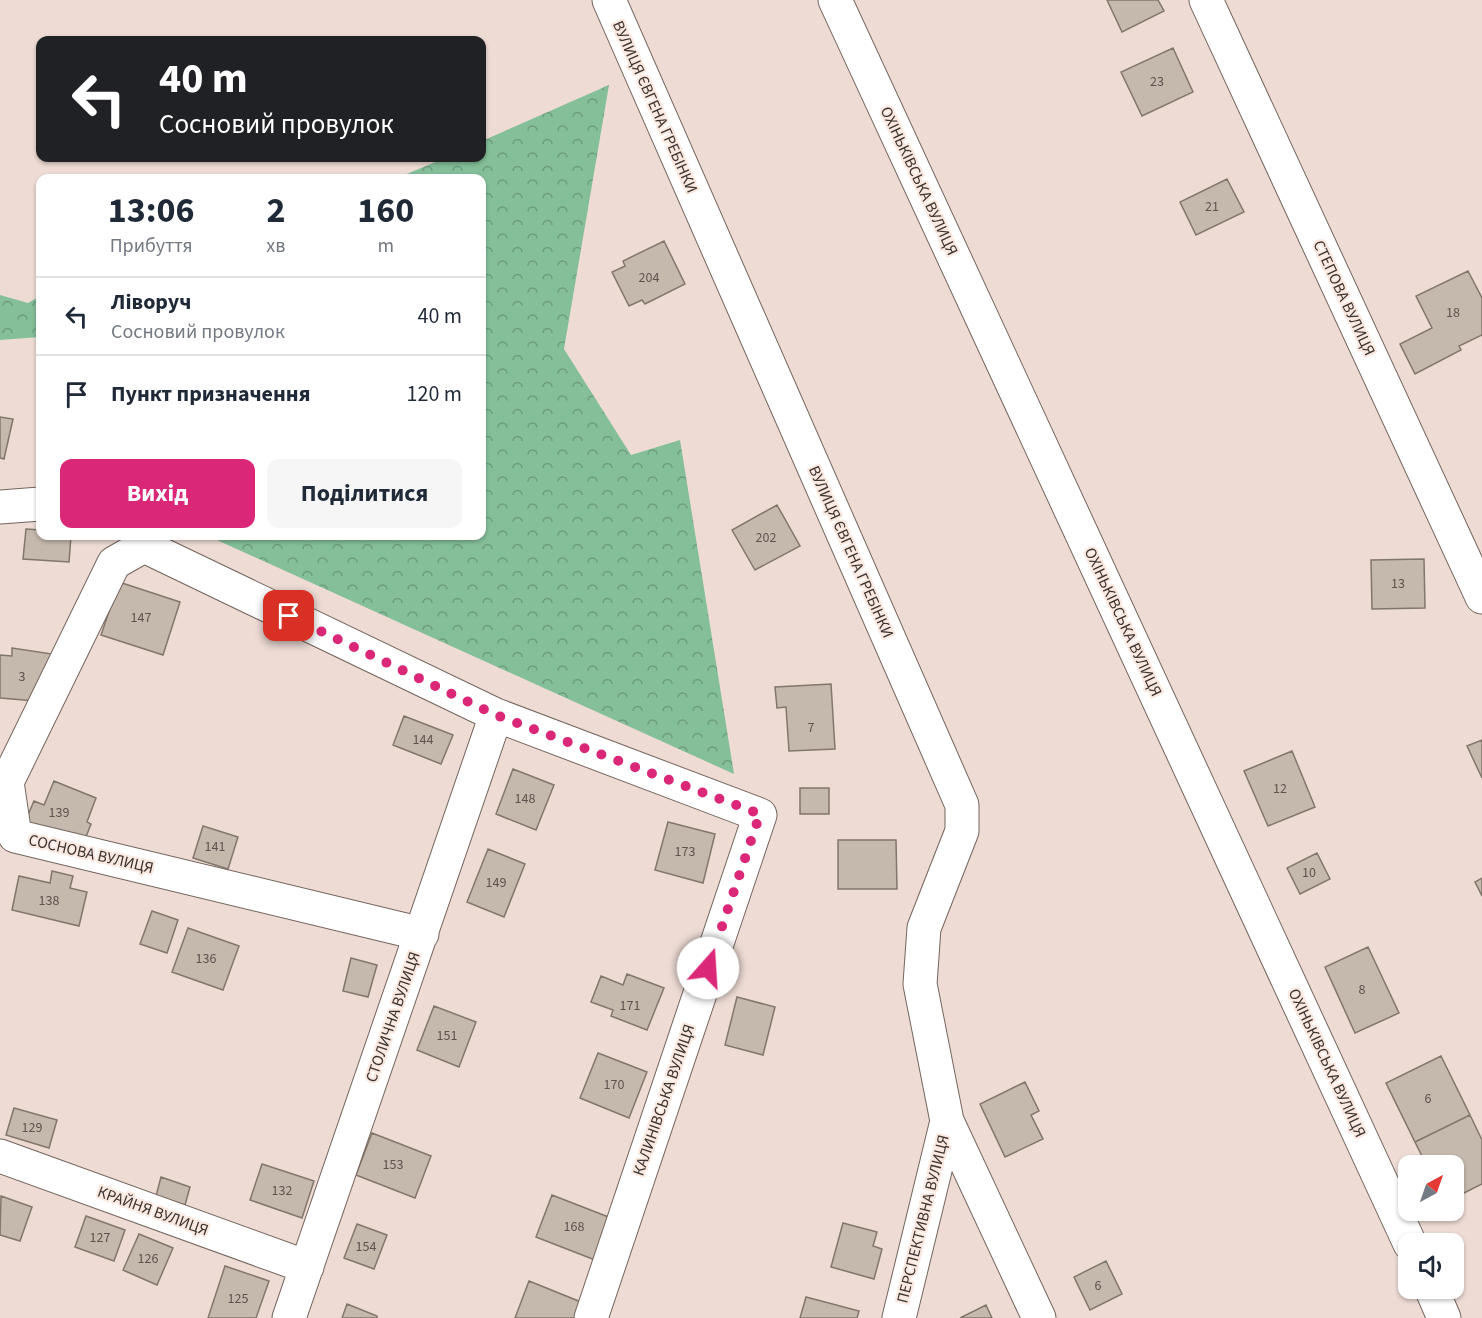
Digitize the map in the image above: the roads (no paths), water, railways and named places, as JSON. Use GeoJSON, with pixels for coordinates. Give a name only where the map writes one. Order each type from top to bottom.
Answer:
{"type":"FeatureCollection","features":[{"type":"Feature","properties":{"kind":"street","name":"ВУЛИЦЯ ЄВГЕНА ГРЕБІНКИ"},"geometry":{"type":"LineString","coordinates":[[609,0],[962,805],[962,831],[924,928],[920,984],[947,1121]]}},
{"type":"Feature","properties":{"kind":"street","name":"ОХІНЬКІВСЬКА ВУЛИЦЯ"},"geometry":{"type":"LineString","coordinates":[[836,0],[1405,1233]]}},
{"type":"Feature","properties":{"kind":"street","name":"СТЕПОВА ВУЛИЦЯ"},"geometry":{"type":"LineString","coordinates":[[1206,0],[1482,597]]}},
{"type":"Feature","properties":{"kind":"street"},"geometry":{"type":"LineString","coordinates":[[0,507],[36,504]]}},
{"type":"Feature","properties":{"kind":"street","name":"СОСНОВА ВУЛИЦЯ"},"geometry":{"type":"LineString","coordinates":[[422,934],[15,836],[7,782],[114,563],[144,546],[496,715]]}},
{"type":"Feature","properties":{"kind":"street","name":"КАЛИНІВСЬКА ВУЛИЦЯ"},"geometry":{"type":"LineString","coordinates":[[496,715],[760,814],[591,1318]]}},
{"type":"Feature","properties":{"kind":"street","name":"СТОЛИЧНА ВУЛИЦЯ"},"geometry":{"type":"LineString","coordinates":[[289,1318],[496,715]]}},
{"type":"Feature","properties":{"kind":"street","name":"ПЕРСПЕКТИВНА ВУЛИЦЯ"},"geometry":{"type":"LineString","coordinates":[[899,1318],[947,1121]]}},
{"type":"Feature","properties":{"kind":"street"},"geometry":{"type":"LineString","coordinates":[[947,1121],[1039,1318]]}},
{"type":"Feature","properties":{"kind":"street","name":"КРАЙНЯ ВУЛИЦЯ"},"geometry":{"type":"LineString","coordinates":[[0,1156],[307,1267]]}},
{"type":"Feature","properties":{"kind":"street"},"geometry":{"type":"LineString","coordinates":[[1436,1299],[1444,1318]]}}]}
